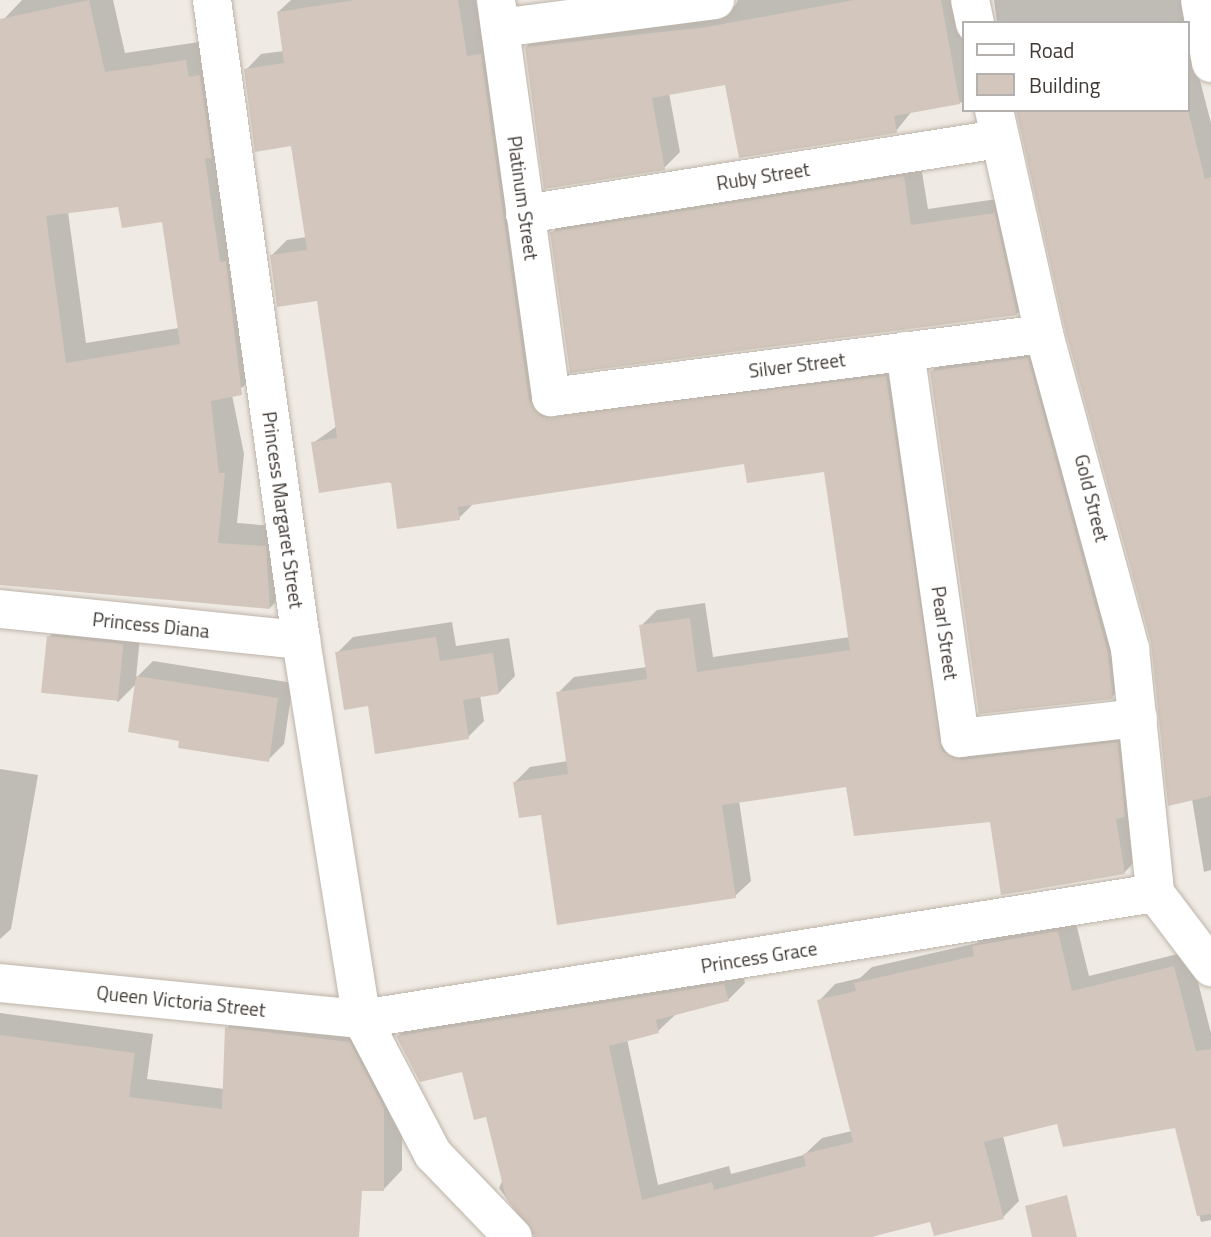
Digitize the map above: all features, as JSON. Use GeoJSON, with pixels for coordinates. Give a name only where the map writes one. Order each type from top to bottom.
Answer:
{"type":"FeatureCollection","features":[{"type":"Feature","properties":{"kind":"street","name":"Princess Margaret Street"},"geometry":{"type":"LineString","coordinates":[[212,0],[301,640],[362,1019],[433,1154],[513,1237]]}},
{"type":"Feature","properties":{"kind":"street"},"geometry":{"type":"LineString","coordinates":[[498,14],[715,0]]}},
{"type":"Feature","properties":{"kind":"street"},"geometry":{"type":"LineString","coordinates":[[970,0],[975,21]]}},
{"type":"Feature","properties":{"kind":"street"},"geometry":{"type":"LineString","coordinates":[[1200,0],[1211,63]]}},
{"type":"Feature","properties":{"kind":"street","name":"Platinum Street"},"geometry":{"type":"LineString","coordinates":[[498,14],[551,397]]}},
{"type":"Feature","properties":{"kind":"street","name":"Ruby Street"},"geometry":{"type":"LineString","coordinates":[[525,214],[997,125]]}},
{"type":"Feature","properties":{"kind":"street","name":"Gold Street"},"geometry":{"type":"LineString","coordinates":[[997,125],[1044,334],[1130,649],[1155,893]]}},
{"type":"Feature","properties":{"kind":"street","name":"Silver Street"},"geometry":{"type":"LineString","coordinates":[[551,397],[1044,334]]}},
{"type":"Feature","properties":{"kind":"street","name":"Pearl Street"},"geometry":{"type":"LineString","coordinates":[[905,351],[960,738],[1138,718]]}},
{"type":"Feature","properties":{"kind":"street","name":"Princess Diana"},"geometry":{"type":"LineString","coordinates":[[0,609],[301,640]]}},
{"type":"Feature","properties":{"kind":"street"},"geometry":{"type":"LineString","coordinates":[[1155,893],[1211,967]]}},
{"type":"Feature","properties":{"kind":"street","name":"Princess Grace"},"geometry":{"type":"LineString","coordinates":[[362,1019],[1155,893]]}},
{"type":"Feature","properties":{"kind":"street","name":"Queen Victoria Street"},"geometry":{"type":"LineString","coordinates":[[0,983],[362,1019]]}},
{"type":"Feature","properties":{"kind":"building"},"geometry":{"type":"Polygon","coordinates":[[[89,0],[105,72],[186,60],[189,77],[200,75],[212,158],[205,159],[220,262],[226,261],[242,395],[211,401],[219,473],[225,473],[218,543],[266,546],[270,609],[0,585],[0,19],[89,0]],[[118,207],[46,216],[66,363],[180,344],[162,222],[122,228],[118,207]]]}},
{"type":"Feature","properties":{"kind":"building"},"geometry":{"type":"Polygon","coordinates":[[[355,0],[458,0],[467,56],[481,54],[529,400],[542,417],[886,376],[942,751],[962,760],[1118,742],[1125,817],[1116,819],[1125,874],[1001,895],[990,822],[854,836],[846,787],[722,805],[736,898],[557,925],[541,815],[519,818],[513,782],[568,774],[556,692],[647,679],[639,625],[690,618],[697,672],[850,650],[824,472],[747,483],[744,464],[458,507],[460,520],[397,529],[391,482],[319,493],[311,442],[337,438],[317,301],[277,307],[270,255],[307,250],[291,146],[255,152],[244,69],[284,63],[277,12],[355,0]]]}},
{"type":"Feature","properties":{"kind":"building"},"geometry":{"type":"Polygon","coordinates":[[[854,0],[941,0],[960,104],[894,116],[897,133],[739,158],[725,85],[652,98],[665,170],[544,189],[525,47],[707,27],[854,0]]]}},
{"type":"Feature","properties":{"kind":"building"},"geometry":{"type":"Polygon","coordinates":[[[1016,112],[1188,112],[1205,179],[1211,177],[1211,796],[1168,806],[1151,643],[1065,329],[1016,112]]]}},
{"type":"Feature","properties":{"kind":"building"},"geometry":{"type":"Polygon","coordinates":[[[904,176],[911,225],[995,213],[1017,315],[570,373],[550,232],[904,176]]]}},
{"type":"Feature","properties":{"kind":"building"},"geometry":{"type":"Polygon","coordinates":[[[1028,358],[1108,653],[1113,699],[979,714],[930,371],[1028,358]]]}},
{"type":"Feature","properties":{"kind":"building"},"geometry":{"type":"Polygon","coordinates":[[[47,636],[124,644],[118,701],[41,693],[47,636]]]}},
{"type":"Feature","properties":{"kind":"building"},"geometry":{"type":"Polygon","coordinates":[[[436,637],[440,661],[493,653],[499,694],[463,700],[469,739],[375,754],[368,706],[344,710],[335,652],[436,637]]]}},
{"type":"Feature","properties":{"kind":"building"},"geometry":{"type":"Polygon","coordinates":[[[136,676],[278,698],[269,762],[178,748],[179,741],[128,732],[136,676]]]}},
{"type":"Feature","properties":{"kind":"building"},"geometry":{"type":"Polygon","coordinates":[[[1058,931],[1072,991],[1174,966],[1196,1051],[1211,1049],[1211,1214],[1197,1216],[1175,1128],[1063,1147],[1057,1124],[984,1142],[1004,1219],[934,1236],[930,1222],[871,1237],[534,1237],[506,1198],[486,1117],[474,1120],[462,1072],[420,1082],[396,1036],[724,984],[729,1001],[656,1020],[659,1033],[609,1046],[642,1200],[712,1182],[714,1190],[806,1166],[803,1154],[853,1142],[817,1000],[856,991],[854,983],[974,956],[972,946],[1058,931]]]}},
{"type":"Feature","properties":{"kind":"building"},"geometry":{"type":"Polygon","coordinates":[[[225,1027],[350,1042],[384,1108],[384,1191],[362,1191],[359,1237],[0,1237],[0,1035],[135,1053],[129,1097],[222,1109],[225,1027]]]}},
{"type":"Feature","properties":{"kind":"building"},"geometry":{"type":"Polygon","coordinates":[[[1067,1195],[1077,1237],[1032,1237],[1025,1206],[1067,1195]]]}}]}
